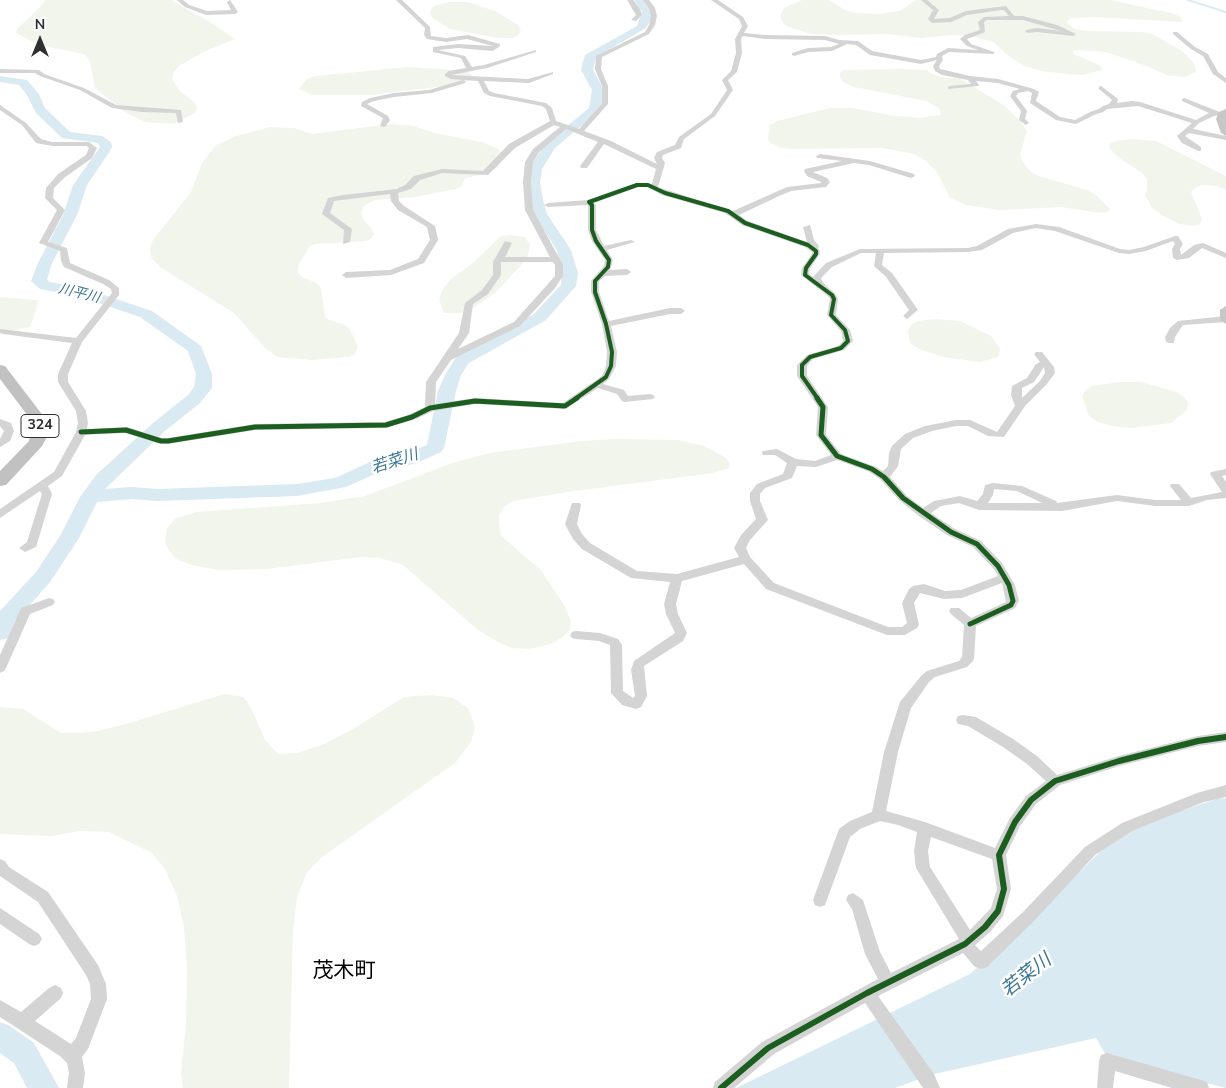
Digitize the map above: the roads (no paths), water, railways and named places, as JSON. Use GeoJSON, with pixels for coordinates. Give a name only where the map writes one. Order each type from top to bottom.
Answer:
{"type":"FeatureCollection","features":[{"type":"Feature","properties":{"kind":"highway","name":"324"},"geometry":{"type":"LineString","coordinates":[[0,369],[39,420],[40,432],[38,441],[0,481]]}},
{"type":"Feature","properties":{"kind":"main road"},"geometry":{"type":"LineString","coordinates":[[1221,113],[1221,120],[1226,133]]}},
{"type":"Feature","properties":{"kind":"main road"},"geometry":{"type":"LineString","coordinates":[[1226,310],[1226,319]]}},
{"type":"Feature","properties":{"kind":"street"},"geometry":{"type":"LineString","coordinates":[[180,0],[187,6],[206,13],[235,12],[230,2]]}},
{"type":"Feature","properties":{"kind":"street"},"geometry":{"type":"LineString","coordinates":[[399,0],[428,28],[426,35],[429,38],[446,40],[468,37],[502,53]]}},
{"type":"Feature","properties":{"kind":"street"},"geometry":{"type":"LineString","coordinates":[[630,0],[639,15],[634,20]]}},
{"type":"Feature","properties":{"kind":"street"},"geometry":{"type":"LineString","coordinates":[[579,132],[605,104],[606,90],[598,69],[599,56],[647,33],[652,25],[654,11],[646,0]]}},
{"type":"Feature","properties":{"kind":"street"},"geometry":{"type":"LineString","coordinates":[[654,186],[659,168],[660,154],[678,146],[681,138],[713,115],[729,91],[725,80],[734,72],[739,53],[738,39],[746,26],[742,19],[714,0]]}},
{"type":"Feature","properties":{"kind":"street"},"geometry":{"type":"LineString","coordinates":[[924,0],[936,10],[930,19],[932,21],[951,20],[966,13],[1003,8],[1012,17]]}},
{"type":"Feature","properties":{"kind":"street"},"geometry":{"type":"LineString","coordinates":[[742,19],[745,12]]}},
{"type":"Feature","properties":{"kind":"street"},"geometry":{"type":"LineString","coordinates":[[1028,31],[1037,30],[1073,34],[1043,23],[1012,17],[990,17],[983,19],[981,22],[983,31],[963,39],[969,45],[992,53],[950,49],[941,53],[937,70],[942,73],[998,81],[1036,92],[1032,102],[1058,119],[1076,122],[1084,130]]}},
{"type":"Feature","properties":{"kind":"street"},"geometry":{"type":"LineString","coordinates":[[1175,33],[1192,48],[1206,55],[1215,73],[1226,81]]}},
{"type":"Feature","properties":{"kind":"street"},"geometry":{"type":"LineString","coordinates":[[740,34],[765,37],[825,38],[846,43],[858,42],[870,52],[921,62],[940,58]]}},
{"type":"Feature","properties":{"kind":"street"},"geometry":{"type":"LineString","coordinates":[[794,54],[808,50],[832,49],[846,43]]}},
{"type":"Feature","properties":{"kind":"street"},"geometry":{"type":"LineString","coordinates":[[470,68],[463,57],[434,50],[440,47],[458,46],[493,49],[502,53],[534,51]]}},
{"type":"Feature","properties":{"kind":"street"},"geometry":{"type":"LineString","coordinates":[[481,82],[451,77],[446,74],[482,67],[502,53]]}},
{"type":"Feature","properties":{"kind":"street"},"geometry":{"type":"LineString","coordinates":[[0,71],[37,71],[42,75],[82,89],[114,106],[135,110],[179,111],[180,122]]}},
{"type":"Feature","properties":{"kind":"street"},"geometry":{"type":"LineString","coordinates":[[383,126],[387,120],[386,117],[364,106],[364,103],[372,99],[394,95],[430,92],[464,82],[529,81],[551,73]]}},
{"type":"Feature","properties":{"kind":"street"},"geometry":{"type":"LineString","coordinates":[[950,88],[976,85],[970,78]]}},
{"type":"Feature","properties":{"kind":"street"},"geometry":{"type":"LineString","coordinates":[[481,82],[486,92],[492,95],[544,104],[549,108],[554,122],[603,141],[659,168]]}},
{"type":"Feature","properties":{"kind":"street"},"geometry":{"type":"LineString","coordinates":[[1101,88],[1116,100],[1112,105]]}},
{"type":"Feature","properties":{"kind":"street"},"geometry":{"type":"LineString","coordinates":[[1026,123],[1022,120],[1024,111],[1013,96],[1015,92],[1028,89]]}},
{"type":"Feature","properties":{"kind":"street"},"geometry":{"type":"LineString","coordinates":[[1184,100],[1221,113]]}},
{"type":"Feature","properties":{"kind":"street"},"geometry":{"type":"LineString","coordinates":[[1076,122],[1112,105],[1140,104],[1145,108],[1197,122]]}},
{"type":"Feature","properties":{"kind":"street"},"geometry":{"type":"LineString","coordinates":[[0,107],[24,124],[39,141],[52,144],[89,144],[93,148],[89,156],[61,176],[50,188],[49,198],[61,210],[43,243],[64,250],[67,265],[86,272],[115,288],[116,294],[114,299],[78,341],[63,374],[63,382],[81,411],[83,423],[81,432],[62,468],[42,485],[0,514]]}},
{"type":"Feature","properties":{"kind":"street"},"geometry":{"type":"LineString","coordinates":[[1198,149],[1181,137],[1197,122],[1221,113]]}},
{"type":"Feature","properties":{"kind":"street"},"geometry":{"type":"LineString","coordinates":[[346,242],[348,229],[327,216],[331,200],[404,190],[417,178],[442,171],[485,173],[512,146],[554,122]]}},
{"type":"Feature","properties":{"kind":"street"},"geometry":{"type":"LineString","coordinates":[[447,358],[523,320],[559,276],[559,265],[533,219],[530,210],[527,182],[530,162],[536,151],[566,127]]}},
{"type":"Feature","properties":{"kind":"street"},"geometry":{"type":"LineString","coordinates":[[1187,130],[1226,138]]}},
{"type":"Feature","properties":{"kind":"street"},"geometry":{"type":"LineString","coordinates":[[584,166],[603,141]]}},
{"type":"Feature","properties":{"kind":"street"},"geometry":{"type":"LineString","coordinates":[[820,156],[883,166],[911,176]]}},
{"type":"Feature","properties":{"kind":"street"},"geometry":{"type":"LineString","coordinates":[[734,214],[790,189],[823,185],[826,182],[824,180],[810,174],[808,171],[853,161]]}},
{"type":"Feature","properties":{"kind":"street"},"geometry":{"type":"LineString","coordinates":[[548,204],[589,202],[637,185],[654,186],[665,193],[712,205],[734,214],[749,225],[814,248]]}},
{"type":"Feature","properties":{"kind":"street"},"geometry":{"type":"LineString","coordinates":[[346,275],[376,275],[391,272],[421,261],[431,246],[434,240],[431,226],[402,208],[395,201],[394,192]]}},
{"type":"Feature","properties":{"kind":"street"},"geometry":{"type":"LineString","coordinates":[[81,432],[126,430],[168,441],[255,427],[333,427],[386,424],[412,417],[433,408],[475,401],[565,406],[606,377],[611,366],[612,352],[606,324],[595,292],[595,281],[604,273],[609,260],[592,230],[592,205],[589,202]]}},
{"type":"Feature","properties":{"kind":"street"},"geometry":{"type":"LineString","coordinates":[[822,287],[817,279],[829,265],[860,251],[968,250],[979,248],[1011,231],[1036,226],[1056,229],[1129,252],[1146,249],[1175,238],[1179,244],[1176,249],[1178,258],[1186,256],[1203,245],[1226,256]]}},
{"type":"Feature","properties":{"kind":"street"},"geometry":{"type":"LineString","coordinates":[[807,227],[810,240],[815,246],[816,254],[806,268],[805,275],[827,290],[834,299],[831,315],[845,330],[848,341],[840,348],[810,357],[802,365],[800,372],[821,404],[823,411],[822,435],[837,456],[872,469],[884,477],[903,498],[951,532],[977,544],[998,566],[1013,596],[1011,605],[970,624]]}},
{"type":"Feature","properties":{"kind":"street"},"geometry":{"type":"LineString","coordinates":[[433,408],[431,382],[464,333],[469,303],[485,292],[497,276],[496,265],[505,251],[508,242]]}},
{"type":"Feature","properties":{"kind":"street"},"geometry":{"type":"LineString","coordinates":[[602,249],[631,242]]}},
{"type":"Feature","properties":{"kind":"street"},"geometry":{"type":"LineString","coordinates":[[880,251],[878,266],[888,275],[914,310],[907,316]]}},
{"type":"Feature","properties":{"kind":"street"},"geometry":{"type":"LineString","coordinates":[[498,260],[556,259]]}},
{"type":"Feature","properties":{"kind":"street"},"geometry":{"type":"LineString","coordinates":[[604,273],[628,272]]}},
{"type":"Feature","properties":{"kind":"street"},"geometry":{"type":"LineString","coordinates":[[606,324],[670,310],[680,311]]}},
{"type":"Feature","properties":{"kind":"street"},"geometry":{"type":"LineString","coordinates":[[1171,341],[1170,337],[1175,328],[1181,323],[1226,319]]}},
{"type":"Feature","properties":{"kind":"street"},"geometry":{"type":"LineString","coordinates":[[3,331],[31,331],[78,341]]}},
{"type":"Feature","properties":{"kind":"street"},"geometry":{"type":"LineString","coordinates":[[884,477],[893,466],[896,448],[910,436],[929,428],[956,423],[970,423],[992,434],[1000,435],[1020,406],[1043,383],[1050,373],[1049,367],[1039,354]]}},
{"type":"Feature","properties":{"kind":"street"},"geometry":{"type":"LineString","coordinates":[[1020,406],[1016,395],[1017,386],[1031,380],[1039,366],[1046,363]]}},
{"type":"Feature","properties":{"kind":"street"},"geometry":{"type":"LineString","coordinates":[[596,385],[621,392],[625,399],[650,397]]}},
{"type":"Feature","properties":{"kind":"street"},"geometry":{"type":"LineString","coordinates":[[0,422],[7,425],[9,431],[6,439],[0,444]]}},
{"type":"Feature","properties":{"kind":"street"},"geometry":{"type":"LineString","coordinates":[[767,453],[777,452],[793,462],[816,464],[837,456]]}},
{"type":"Feature","properties":{"kind":"street"},"geometry":{"type":"LineString","coordinates":[[793,462],[788,476],[761,486],[755,493],[755,501],[762,520],[745,538],[741,546],[746,559],[770,586],[888,631],[905,631],[913,625],[908,603],[913,592],[917,589],[924,588],[944,595],[962,594],[1005,578]]}},
{"type":"Feature","properties":{"kind":"street"},"geometry":{"type":"LineString","coordinates":[[1226,472],[1215,474],[1226,490]]}},
{"type":"Feature","properties":{"kind":"street"},"geometry":{"type":"LineString","coordinates":[[26,548],[32,544],[47,494],[42,485]]}},
{"type":"Feature","properties":{"kind":"street"},"geometry":{"type":"LineString","coordinates":[[978,506],[988,495],[989,487],[1010,486],[1027,491],[1038,498],[1062,507]]}},
{"type":"Feature","properties":{"kind":"street"},"geometry":{"type":"LineString","coordinates":[[1175,486],[1189,502]]}},
{"type":"Feature","properties":{"kind":"street"},"geometry":{"type":"LineString","coordinates":[[923,513],[938,503],[960,499],[978,506],[1062,507],[1117,498],[1155,503],[1189,502],[1226,494]]}},
{"type":"Feature","properties":{"kind":"street"},"geometry":{"type":"LineString","coordinates":[[576,505],[571,524],[577,536],[586,546],[634,575],[677,578],[746,559]]}},
{"type":"Feature","properties":{"kind":"street"},"geometry":{"type":"LineString","coordinates":[[576,635],[600,636],[614,642],[616,645],[617,693],[627,702],[636,704],[641,696],[637,670],[638,664],[679,638],[681,633],[672,614],[670,604],[677,578]]}},
{"type":"Feature","properties":{"kind":"street"},"geometry":{"type":"LineString","coordinates":[[0,668],[17,633],[25,611],[49,602]]}},
{"type":"Feature","properties":{"kind":"street"},"geometry":{"type":"LineString","coordinates":[[955,611],[970,624]]}},
{"type":"Feature","properties":{"kind":"street"},"geometry":{"type":"LineString","coordinates":[[878,815],[889,761],[905,706],[924,680],[931,674],[963,664],[968,659],[970,624]]}},
{"type":"Feature","properties":{"kind":"street"},"geometry":{"type":"LineString","coordinates":[[963,720],[971,721],[1008,743],[1032,760],[1055,781]]}},
{"type":"Feature","properties":{"kind":"street"},"geometry":{"type":"LineString","coordinates":[[721,1088],[768,1048],[867,993],[967,943],[986,927],[998,910],[1004,889],[999,854],[1015,822],[1031,800],[1055,781],[1118,761],[1198,741],[1226,737]]}},
{"type":"Feature","properties":{"kind":"street"},"geometry":{"type":"LineString","coordinates":[[925,828],[921,851],[923,868],[967,943],[981,962],[1028,917],[1090,851],[1127,826],[1202,797],[1226,791]]}},
{"type":"Feature","properties":{"kind":"street"},"geometry":{"type":"LineString","coordinates":[[820,900],[844,833],[855,825],[878,815],[925,828],[999,854]]}},
{"type":"Feature","properties":{"kind":"street"},"geometry":{"type":"LineString","coordinates":[[0,865],[4,871],[43,897],[92,970],[98,984],[99,1000],[82,1043],[72,1057]]}},
{"type":"Feature","properties":{"kind":"street"},"geometry":{"type":"LineString","coordinates":[[854,900],[858,905],[873,954],[888,982]]}},
{"type":"Feature","properties":{"kind":"street"},"geometry":{"type":"LineString","coordinates":[[0,915],[34,939]]}},
{"type":"Feature","properties":{"kind":"street"},"geometry":{"type":"LineString","coordinates":[[23,1021],[55,993]]}},
{"type":"Feature","properties":{"kind":"street"},"geometry":{"type":"LineString","coordinates":[[867,993],[929,1085]]}},
{"type":"Feature","properties":{"kind":"street"},"geometry":{"type":"LineString","coordinates":[[0,1008],[66,1050],[72,1057],[77,1072],[75,1088]]}},
{"type":"Feature","properties":{"kind":"street"},"geometry":{"type":"LineString","coordinates":[[1105,1088],[1107,1062],[1201,1088]]}},
{"type":"Feature","properties":{"kind":"water"},"geometry":{"type":"Polygon","coordinates":[[[1226,798],[1226,1088],[1107,1057],[1096,1038],[930,1075],[895,1088],[736,1088],[970,974],[1029,921],[1103,849],[1140,825],[1216,799],[1226,798]]]}},
{"type":"Feature","properties":{"kind":"waterway","name":"若菜川"},"geometry":{"type":"LineString","coordinates":[[90,497],[131,493],[158,495],[297,490],[339,483],[377,466],[410,459],[435,448],[447,391],[453,375],[463,360],[540,317],[568,286],[570,273],[564,250],[540,214],[536,200],[533,183],[535,169],[550,146],[595,109],[598,90],[587,70],[591,55],[641,28],[646,19],[647,12],[639,0]]}},
{"type":"Feature","properties":{"kind":"waterway"},"geometry":{"type":"LineString","coordinates":[[1188,0],[1226,12]]}},
{"type":"Feature","properties":{"kind":"waterway","name":"川平川"},"geometry":{"type":"LineString","coordinates":[[0,79],[23,82],[33,94],[40,110],[66,135],[102,140],[105,142],[106,147],[80,185],[70,215],[45,263],[39,281],[45,286],[81,292],[146,314],[195,349],[204,374],[203,388],[194,399],[159,427],[103,479],[90,497]]}},
{"type":"Feature","properties":{"kind":"waterway","name":"若菜川"},"geometry":{"type":"LineString","coordinates":[[0,632],[4,620],[43,577],[69,538],[90,497]]}},
{"type":"Feature","properties":{"kind":"waterway","name":"若菜川"},"geometry":{"type":"LineString","coordinates":[[0,1036],[24,1053],[44,1088]]}},
{"type":"Feature","properties":{"kind":"district","name":"茂木町"},"geometry":{"type":"Point","coordinates":[344,972]}}]}
